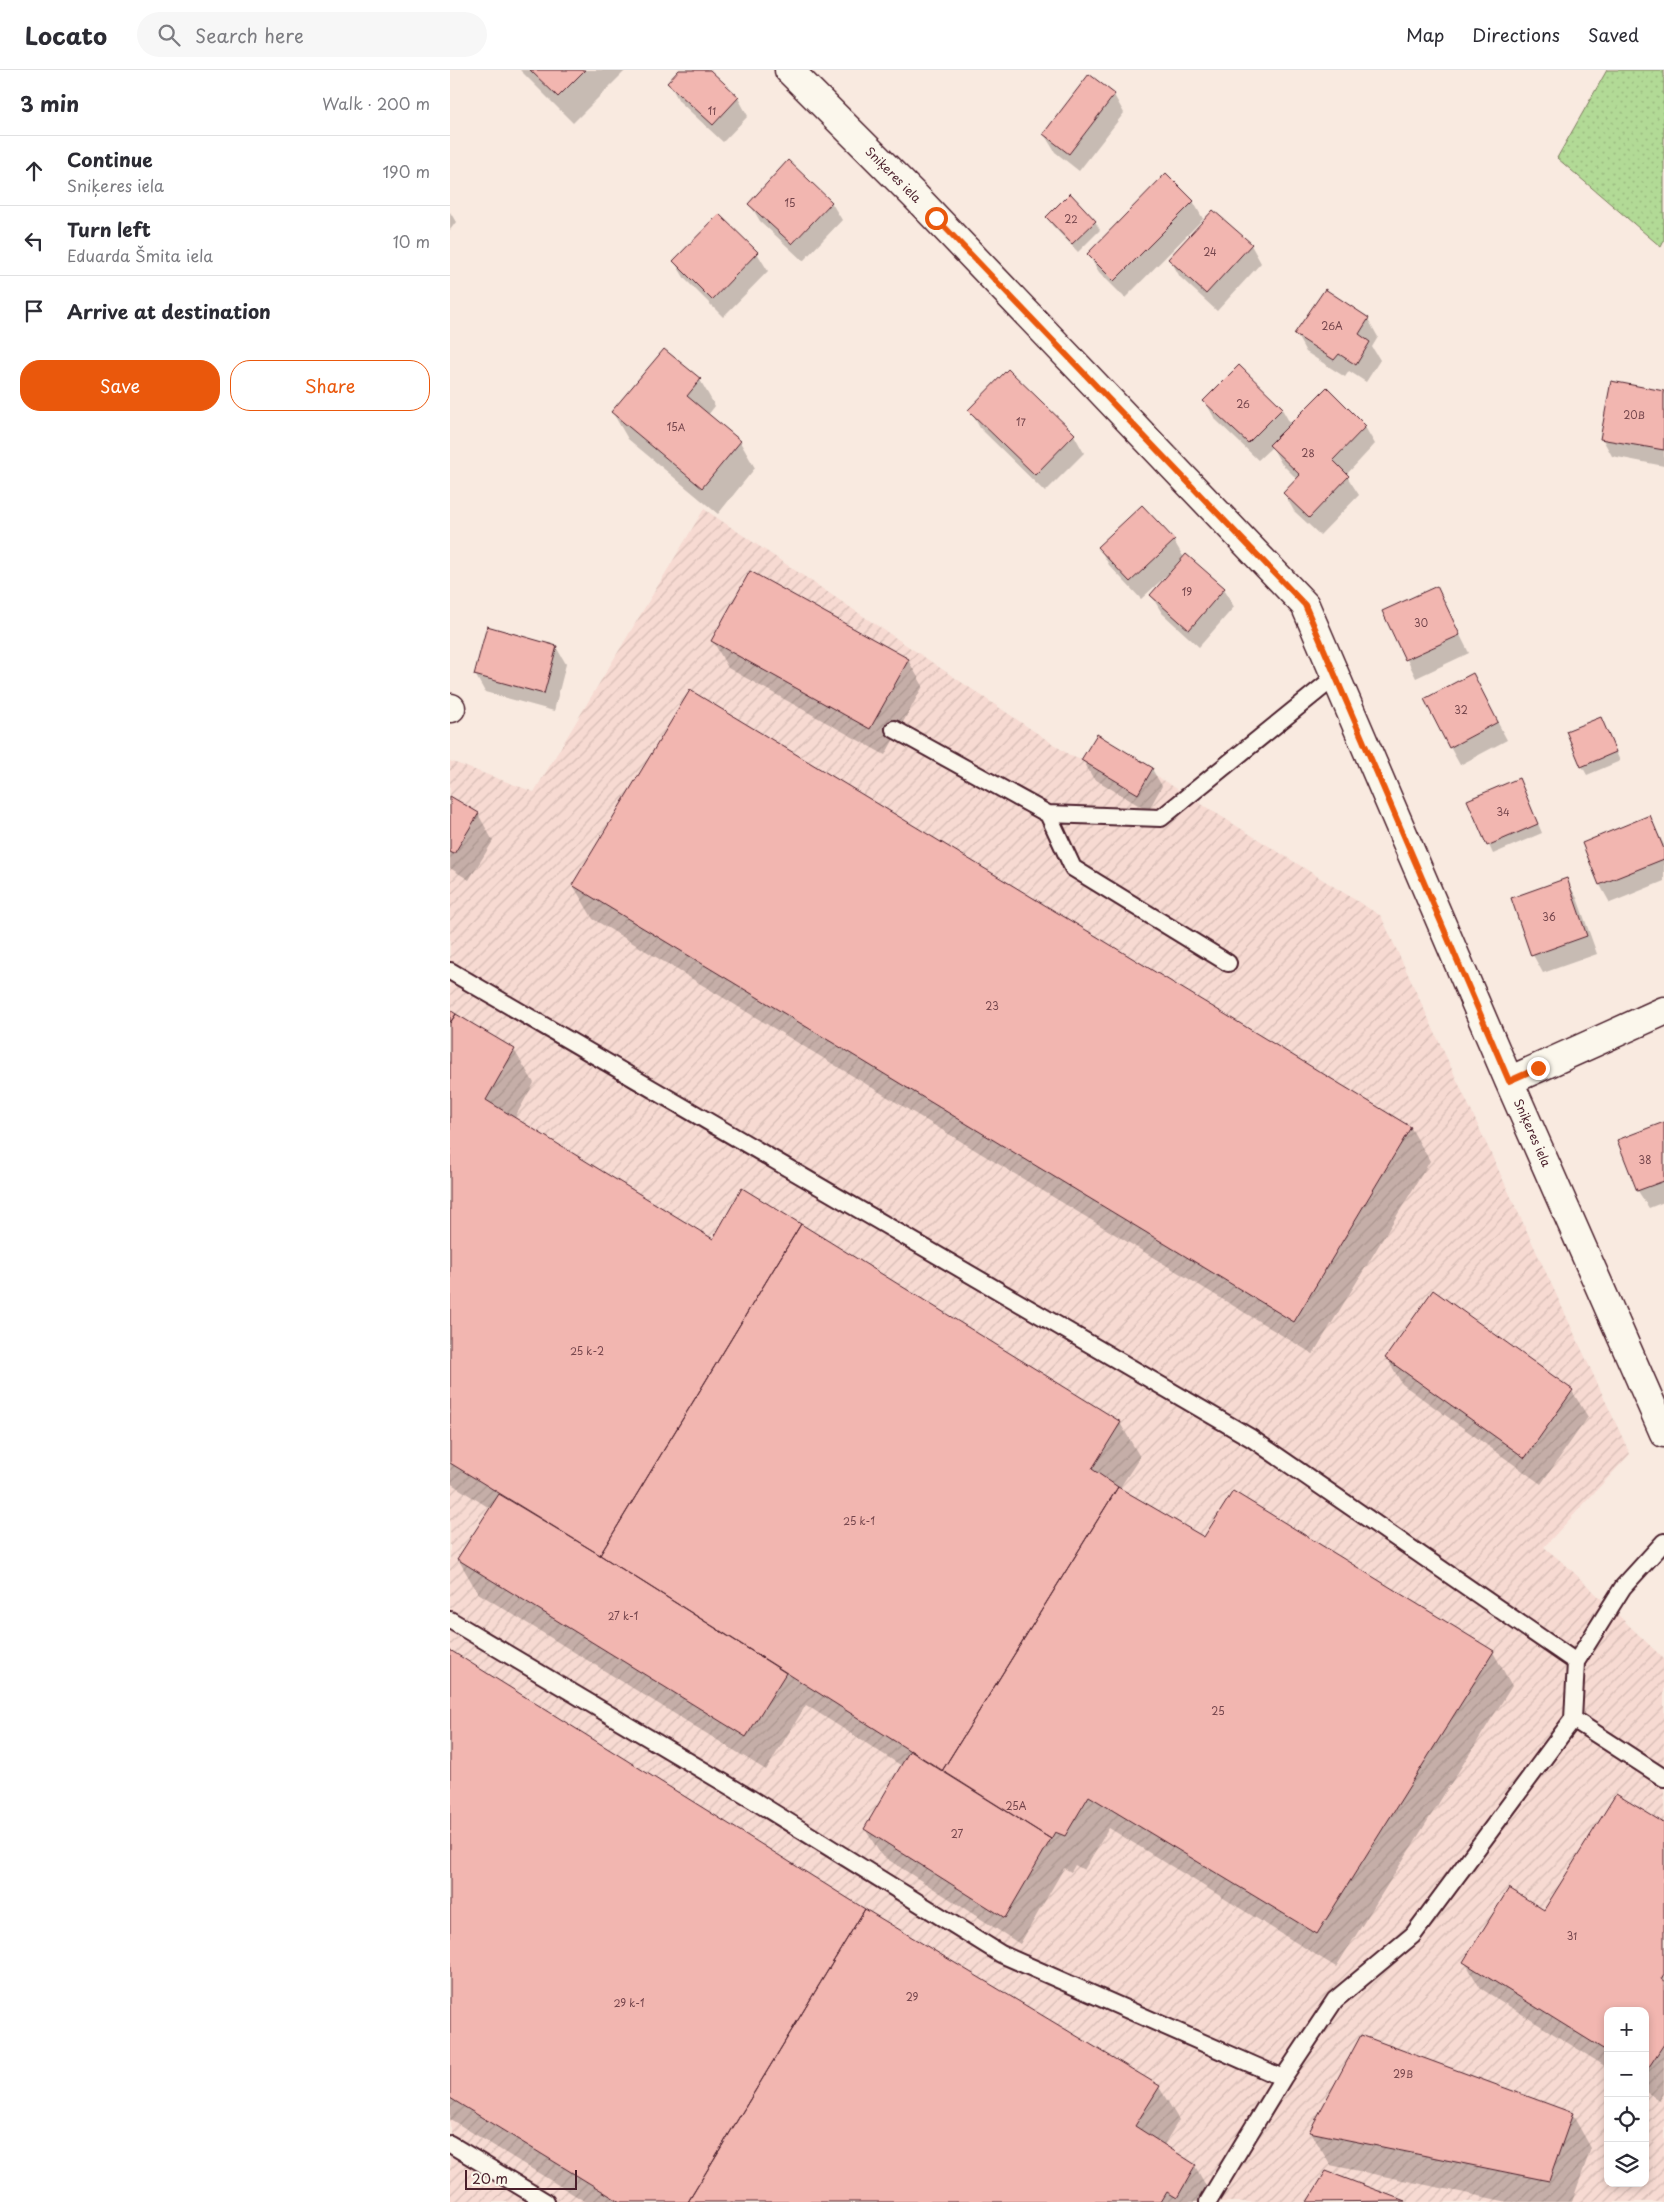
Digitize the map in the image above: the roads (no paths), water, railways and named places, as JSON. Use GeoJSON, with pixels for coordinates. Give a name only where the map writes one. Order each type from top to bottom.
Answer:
{"type":"FeatureCollection","features":[{"type":"Feature","properties":{"kind":"street","name":"Sniķeres iela"},"geometry":{"type":"LineString","coordinates":[[789,70],[915,196],[1305,605],[1509,1081],[1664,1433]]}},
{"type":"Feature","properties":{"kind":"street"},"geometry":{"type":"LineString","coordinates":[[1509,1081],[1664,1010]]}},
{"type":"Feature","properties":{"kind":"lane"},"geometry":{"type":"LineString","coordinates":[[894,729],[1048,814],[1161,818],[1336,676]]}},
{"type":"Feature","properties":{"kind":"lane"},"geometry":{"type":"LineString","coordinates":[[1048,814],[1073,868],[1228,963]]}},
{"type":"Feature","properties":{"kind":"lane"},"geometry":{"type":"LineString","coordinates":[[450,971],[1251,1438],[1576,1662]]}},
{"type":"Feature","properties":{"kind":"lane"},"geometry":{"type":"LineString","coordinates":[[1208,2202],[1283,2078],[1335,2000],[1413,1935],[1573,1719],[1576,1662],[1623,1586],[1664,1542]]}},
{"type":"Feature","properties":{"kind":"lane"},"geometry":{"type":"LineString","coordinates":[[450,1620],[753,1800],[1001,1954],[1283,2078]]}},
{"type":"Feature","properties":{"kind":"lane"},"geometry":{"type":"LineString","coordinates":[[1573,1719],[1664,1778]]}},
{"type":"Feature","properties":{"kind":"lane"},"geometry":{"type":"LineString","coordinates":[[450,2144],[546,2202]]}}]}
